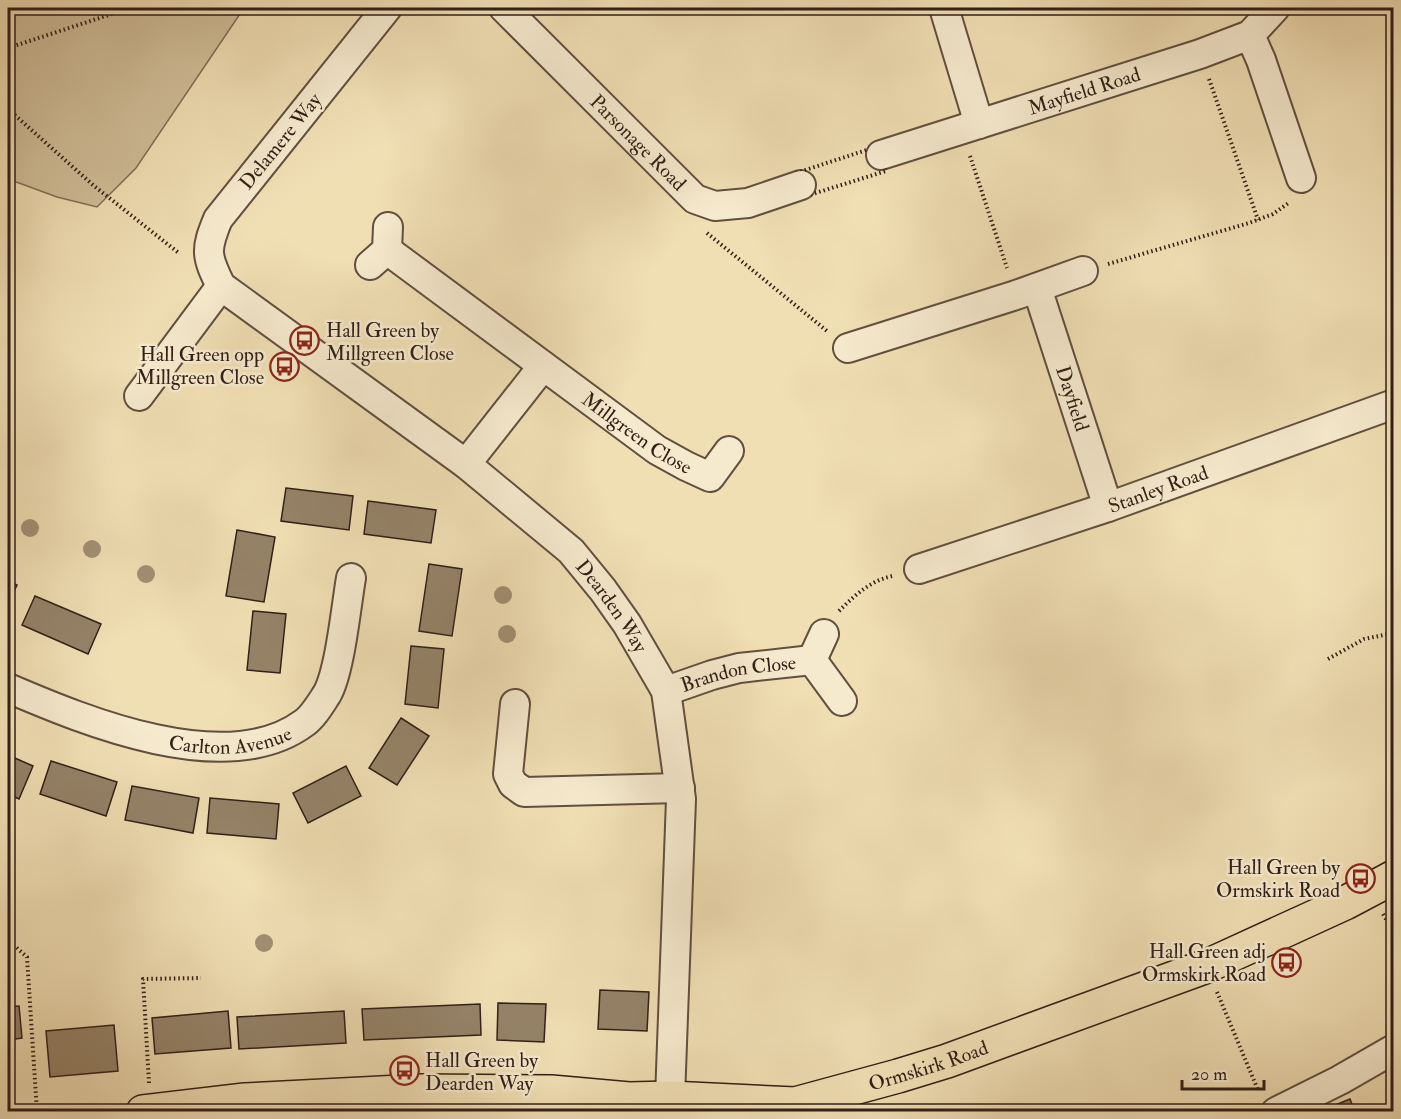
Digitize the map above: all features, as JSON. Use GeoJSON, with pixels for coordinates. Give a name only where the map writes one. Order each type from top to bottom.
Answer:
{"type":"FeatureCollection","features":[{"type":"Feature","properties":{"kind":"main road","name":"Ormskirk Road"},"geometry":{"type":"LineString","coordinates":[[145,1111],[322,1094],[420,1091],[551,1092],[629,1099],[670,1098],[795,1108],[947,1061],[1207,966],[1345,903],[1394,877]]}},
{"type":"Feature","properties":{"kind":"street","name":"Delamere Way"},"geometry":{"type":"LineString","coordinates":[[221,286],[210,263],[208,242],[218,219],[387,8]]}},
{"type":"Feature","properties":{"kind":"street","name":"Parsonage Road"},"geometry":{"type":"LineString","coordinates":[[504,8],[695,199],[716,206],[748,203],[801,184]]}},
{"type":"Feature","properties":{"kind":"street"},"geometry":{"type":"LineString","coordinates":[[944,8],[970,127]]}},
{"type":"Feature","properties":{"kind":"street","name":"Mayfield Road"},"geometry":{"type":"LineString","coordinates":[[881,155],[1200,54],[1250,35],[1275,8]]}},
{"type":"Feature","properties":{"kind":"street"},"geometry":{"type":"LineString","coordinates":[[1250,35],[1261,60],[1301,178]]}},
{"type":"Feature","properties":{"kind":"street","name":"Millgreen Close"},"geometry":{"type":"LineString","coordinates":[[382,247],[657,450],[714,485],[729,451]]}},
{"type":"Feature","properties":{"kind":"street"},"geometry":{"type":"LineString","coordinates":[[848,348],[1083,272]]}},
{"type":"Feature","properties":{"kind":"street"},"geometry":{"type":"LineString","coordinates":[[139,396],[221,286]]}},
{"type":"Feature","properties":{"kind":"street","name":"Dearden Way"},"geometry":{"type":"LineString","coordinates":[[221,286],[466,464],[571,551],[627,624],[666,691],[680,788],[670,1098]]}},
{"type":"Feature","properties":{"kind":"street","name":"Dayfield"},"geometry":{"type":"LineString","coordinates":[[1027,292],[1108,507]]}},
{"type":"Feature","properties":{"kind":"street"},"geometry":{"type":"LineString","coordinates":[[466,464],[543,366]]}},
{"type":"Feature","properties":{"kind":"street","name":"Stanley Road"},"geometry":{"type":"LineString","coordinates":[[919,569],[1108,507],[1394,404]]}},
{"type":"Feature","properties":{"kind":"street","name":"Carlton Avenue"},"geometry":{"type":"LineString","coordinates":[[8,688],[54,708],[118,730],[185,745],[243,746],[277,738],[306,722],[328,692],[337,662],[351,578]]}},
{"type":"Feature","properties":{"kind":"street","name":"Brandon Close"},"geometry":{"type":"LineString","coordinates":[[812,660],[824,634]]}},
{"type":"Feature","properties":{"kind":"street","name":"Brandon Close"},"geometry":{"type":"LineString","coordinates":[[666,691],[739,668],[812,660]]}},
{"type":"Feature","properties":{"kind":"street","name":"Brandon Close"},"geometry":{"type":"LineString","coordinates":[[812,660],[842,701]]}},
{"type":"Feature","properties":{"kind":"street"},"geometry":{"type":"LineString","coordinates":[[515,704],[508,774],[513,784],[524,792],[680,788]]}},
{"type":"Feature","properties":{"kind":"street"},"geometry":{"type":"LineString","coordinates":[[1267,1101],[1340,1080],[1394,1049]]}},
{"type":"Feature","properties":{"kind":"path"},"geometry":{"type":"LineString","coordinates":[[8,48],[130,8]]}},
{"type":"Feature","properties":{"kind":"path"},"geometry":{"type":"LineString","coordinates":[[1200,54],[1258,220]]}},
{"type":"Feature","properties":{"kind":"path"},"geometry":{"type":"LineString","coordinates":[[8,109],[93,186],[183,256]]}},
{"type":"Feature","properties":{"kind":"path"},"geometry":{"type":"LineString","coordinates":[[970,127],[1027,292]]}},
{"type":"Feature","properties":{"kind":"path"},"geometry":{"type":"LineString","coordinates":[[879,146],[886,171],[806,196],[801,184],[796,172],[879,146]]}},
{"type":"Feature","properties":{"kind":"path"},"geometry":{"type":"LineString","coordinates":[[1083,272],[1194,240],[1273,214],[1291,201],[1299,191],[1301,178]]}},
{"type":"Feature","properties":{"kind":"path"},"geometry":{"type":"LineString","coordinates":[[695,199],[695,223],[848,348]]}},
{"type":"Feature","properties":{"kind":"path"},"geometry":{"type":"LineString","coordinates":[[824,634],[835,616],[855,594],[879,579],[919,569]]}},
{"type":"Feature","properties":{"kind":"path"},"geometry":{"type":"LineString","coordinates":[[1328,659],[1364,639],[1394,633]]}},
{"type":"Feature","properties":{"kind":"path"},"geometry":{"type":"LineString","coordinates":[[8,948],[16,947],[27,957],[37,1112]]}},
{"type":"Feature","properties":{"kind":"path"},"geometry":{"type":"LineString","coordinates":[[1207,966],[1267,1101]]}},
{"type":"Feature","properties":{"kind":"path"},"geometry":{"type":"LineString","coordinates":[[145,1111],[142,979],[201,978]]}},
{"type":"Feature","properties":{"kind":"shaded area"},"geometry":{"type":"Polygon","coordinates":[[[8,8],[244,8],[136,168],[97,207],[57,197],[8,179],[8,8]]]}},
{"type":"Feature","properties":{"kind":"building"},"geometry":{"type":"Polygon","coordinates":[[[286,488],[353,496],[349,530],[281,521],[286,488]]]}},
{"type":"Feature","properties":{"kind":"building"},"geometry":{"type":"Polygon","coordinates":[[[368,501],[436,510],[431,543],[364,534],[368,501]]]}},
{"type":"Feature","properties":{"kind":"building"},"geometry":{"type":"Polygon","coordinates":[[[237,530],[275,537],[264,602],[226,596],[237,530]]]}},
{"type":"Feature","properties":{"kind":"building"},"geometry":{"type":"Polygon","coordinates":[[[429,564],[462,569],[452,636],[419,631],[429,564]]]}},
{"type":"Feature","properties":{"kind":"building"},"geometry":{"type":"Polygon","coordinates":[[[8,580],[17,585],[8,604],[8,580]]]}},
{"type":"Feature","properties":{"kind":"building"},"geometry":{"type":"Polygon","coordinates":[[[35,596],[101,624],[88,654],[22,625],[35,596]]]}},
{"type":"Feature","properties":{"kind":"building"},"geometry":{"type":"Polygon","coordinates":[[[253,611],[286,614],[280,673],[247,670],[253,611]]]}},
{"type":"Feature","properties":{"kind":"building"},"geometry":{"type":"Polygon","coordinates":[[[411,646],[444,649],[438,708],[405,704],[411,646]]]}},
{"type":"Feature","properties":{"kind":"building"},"geometry":{"type":"Polygon","coordinates":[[[401,718],[429,736],[397,785],[369,768],[401,718]]]}},
{"type":"Feature","properties":{"kind":"building"},"geometry":{"type":"Polygon","coordinates":[[[8,755],[33,766],[19,799],[8,794],[8,755]]]}},
{"type":"Feature","properties":{"kind":"building"},"geometry":{"type":"Polygon","coordinates":[[[51,761],[117,782],[106,816],[40,794],[51,761]]]}},
{"type":"Feature","properties":{"kind":"building"},"geometry":{"type":"Polygon","coordinates":[[[346,766],[361,796],[308,823],[293,793],[346,766]]]}},
{"type":"Feature","properties":{"kind":"building"},"geometry":{"type":"Polygon","coordinates":[[[132,786],[199,798],[193,833],[125,820],[132,786]]]}},
{"type":"Feature","properties":{"kind":"building"},"geometry":{"type":"Polygon","coordinates":[[[210,798],[279,804],[276,839],[207,833],[210,798]]]}},
{"type":"Feature","properties":{"kind":"building"},"geometry":{"type":"Polygon","coordinates":[[[600,990],[649,992],[647,1031],[598,1029],[600,990]]]}},
{"type":"Feature","properties":{"kind":"building"},"geometry":{"type":"Polygon","coordinates":[[[498,1003],[546,1004],[544,1042],[497,1040],[498,1003]]]}},
{"type":"Feature","properties":{"kind":"building"},"geometry":{"type":"Polygon","coordinates":[[[480,1004],[481,1035],[364,1040],[362,1009],[480,1004]]]}},
{"type":"Feature","properties":{"kind":"building"},"geometry":{"type":"Polygon","coordinates":[[[19,1006],[22,1038],[8,1040],[8,1007],[19,1006]]]}},
{"type":"Feature","properties":{"kind":"building"},"geometry":{"type":"Polygon","coordinates":[[[228,1011],[231,1048],[155,1054],[152,1018],[228,1011]]]}},
{"type":"Feature","properties":{"kind":"building"},"geometry":{"type":"Polygon","coordinates":[[[344,1011],[346,1043],[239,1049],[237,1017],[344,1011]]]}},
{"type":"Feature","properties":{"kind":"building"},"geometry":{"type":"Polygon","coordinates":[[[114,1025],[118,1071],[50,1077],[46,1031],[114,1025]]]}},
{"type":"Feature","properties":{"kind":"building"},"geometry":{"type":"Polygon","coordinates":[[[1350,1099],[1355,1112],[1318,1112],[1350,1099]]]}},
{"type":"Feature","properties":{"kind":"place","name":"Hall Green by Millgreen Close"},"geometry":{"type":"Point","coordinates":[305,341]}},
{"type":"Feature","properties":{"kind":"place","name":"Hall Green opp Millgreen Close"},"geometry":{"type":"Point","coordinates":[285,366]}},
{"type":"Feature","properties":{"kind":"place","name":"Hall Green by Ormskirk Road"},"geometry":{"type":"Point","coordinates":[1361,878]}},
{"type":"Feature","properties":{"kind":"place","name":"Hall Green adj Ormskirk Road"},"geometry":{"type":"Point","coordinates":[1287,962]}},
{"type":"Feature","properties":{"kind":"place","name":"Hall Green by Dearden Way"},"geometry":{"type":"Point","coordinates":[404,1071]}}]}
